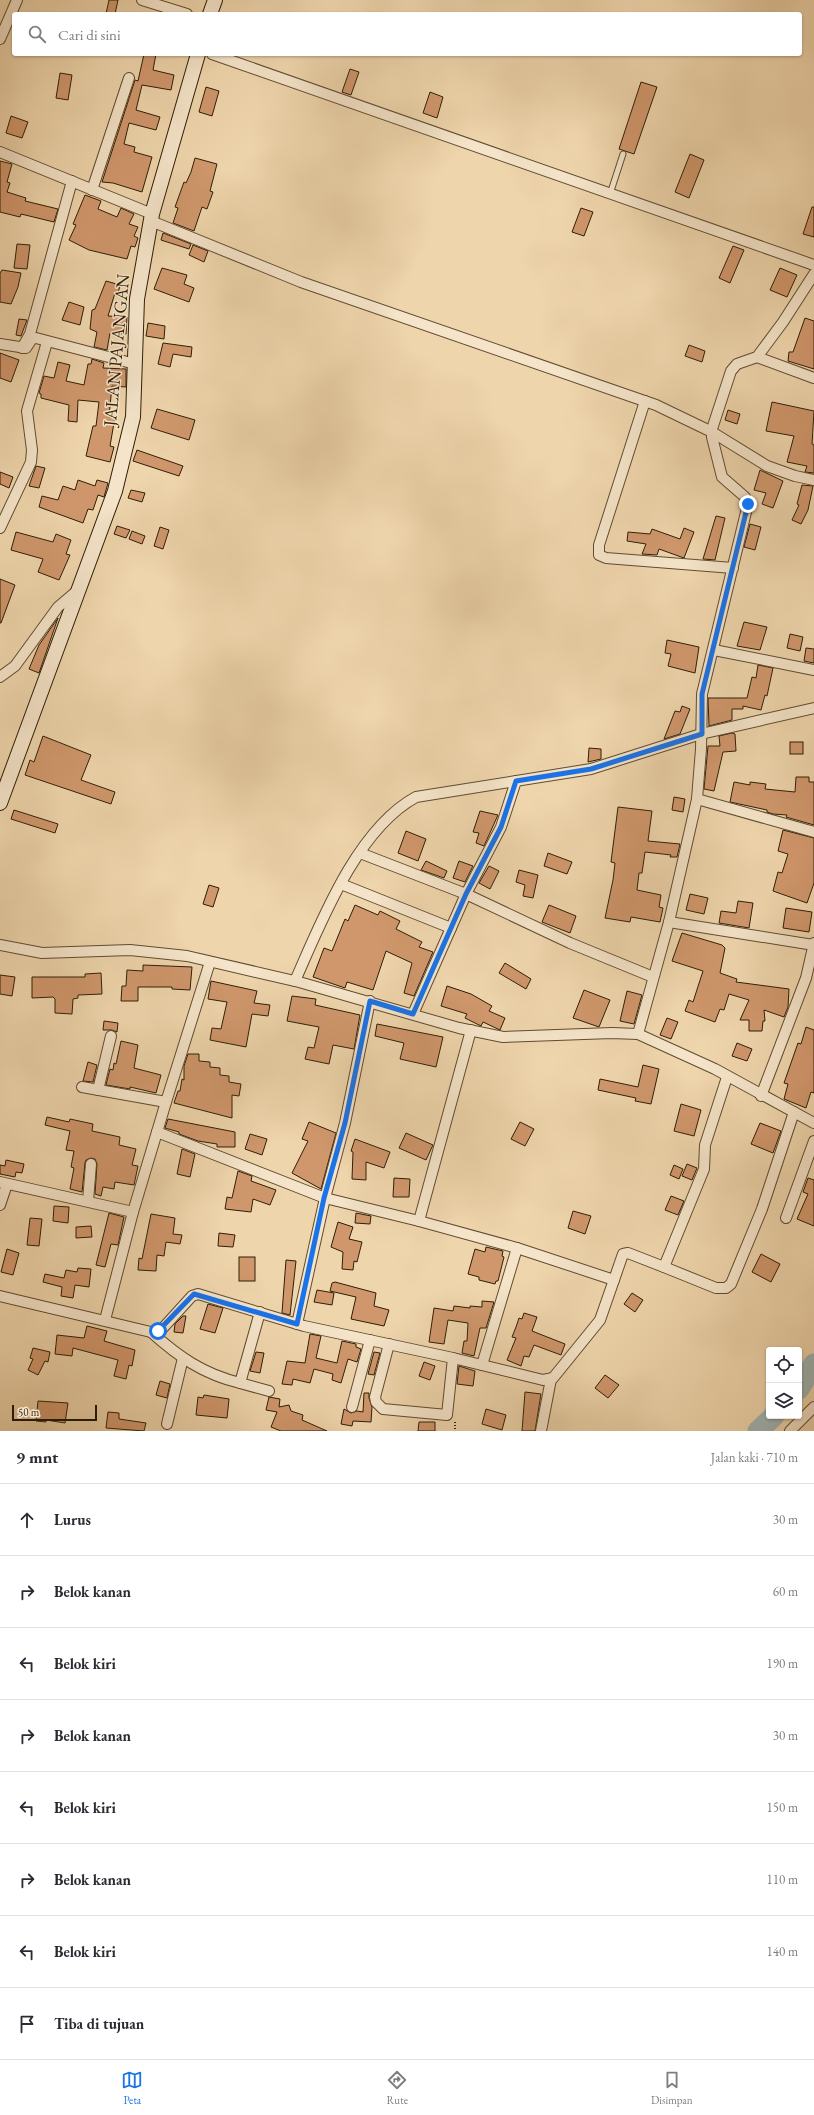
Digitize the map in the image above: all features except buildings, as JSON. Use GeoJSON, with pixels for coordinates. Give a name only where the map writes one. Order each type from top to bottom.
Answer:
{"type":"FeatureCollection","features":[{"type":"Feature","properties":{"kind":"main road"},"geometry":{"type":"LineString","coordinates":[[211,12],[215,0]]}},
{"type":"Feature","properties":{"kind":"main road","name":"JALAN PAJANGAN"},"geometry":{"type":"LineString","coordinates":[[0,803],[115,491],[132,417],[137,299],[152,217],[197,56]]}},
{"type":"Feature","properties":{"kind":"street"},"geometry":{"type":"LineString","coordinates":[[0,39],[17,0]]}},
{"type":"Feature","properties":{"kind":"street"},"geometry":{"type":"LineString","coordinates":[[142,0],[181,12]]}},
{"type":"Feature","properties":{"kind":"street"},"geometry":{"type":"LineString","coordinates":[[218,56],[814,265]]}},
{"type":"Feature","properties":{"kind":"street"},"geometry":{"type":"LineString","coordinates":[[92,190],[129,78]]}},
{"type":"Feature","properties":{"kind":"street"},"geometry":{"type":"LineString","coordinates":[[0,152],[72,181],[301,282],[666,409],[712,432],[767,466],[795,476],[814,480]]}},
{"type":"Feature","properties":{"kind":"street"},"geometry":{"type":"LineString","coordinates":[[22,348],[30,334],[72,181]]}},
{"type":"Feature","properties":{"kind":"street"},"geometry":{"type":"LineString","coordinates":[[638,1034],[668,922],[697,799],[702,734],[702,694],[714,650],[748,502],[722,477],[712,432],[731,371],[737,364],[757,357],[814,274]]}},
{"type":"Feature","properties":{"kind":"street"},"geometry":{"type":"LineString","coordinates":[[0,344],[22,348],[28,347],[33,338],[135,364]]}},
{"type":"Feature","properties":{"kind":"street"},"geometry":{"type":"LineString","coordinates":[[0,528],[31,462],[32,450],[27,411],[47,342]]}},
{"type":"Feature","properties":{"kind":"street"},"geometry":{"type":"LineString","coordinates":[[757,357],[814,378]]}},
{"type":"Feature","properties":{"kind":"street"},"geometry":{"type":"LineString","coordinates":[[645,401],[599,545],[599,555],[606,558],[733,568]]}},
{"type":"Feature","properties":{"kind":"street"},"geometry":{"type":"LineString","coordinates":[[0,677],[15,666],[58,607],[78,590]]}},
{"type":"Feature","properties":{"kind":"street"},"geometry":{"type":"LineString","coordinates":[[714,650],[814,670]]}},
{"type":"Feature","properties":{"kind":"street"},"geometry":{"type":"LineString","coordinates":[[295,981],[330,903],[370,836],[407,802],[416,797],[591,769],[702,734],[814,708]]}},
{"type":"Feature","properties":{"kind":"street"},"geometry":{"type":"LineString","coordinates":[[413,1014],[466,894],[501,827],[516,781]]}},
{"type":"Feature","properties":{"kind":"street"},"geometry":{"type":"LineString","coordinates":[[697,799],[814,832]]}},
{"type":"Feature","properties":{"kind":"street"},"geometry":{"type":"LineString","coordinates":[[360,853],[466,894],[563,940],[653,977]]}},
{"type":"Feature","properties":{"kind":"street"},"geometry":{"type":"LineString","coordinates":[[341,884],[451,928]]}},
{"type":"Feature","properties":{"kind":"street"},"geometry":{"type":"LineString","coordinates":[[668,922],[814,944],[806,978],[761,1096]]}},
{"type":"Feature","properties":{"kind":"street"},"geometry":{"type":"LineString","coordinates":[[0,945],[42,953],[130,950],[187,956],[295,981],[471,1030],[502,1037],[612,1033],[638,1034],[715,1070],[761,1096],[814,1123]]}},
{"type":"Feature","properties":{"kind":"street"},"geometry":{"type":"LineString","coordinates":[[105,1320],[133,1212],[210,962]]}},
{"type":"Feature","properties":{"kind":"street"},"geometry":{"type":"LineString","coordinates":[[297,1324],[324,1198],[345,1123],[370,1001]]}},
{"type":"Feature","properties":{"kind":"street"},"geometry":{"type":"LineString","coordinates":[[418,1221],[471,1030]]}},
{"type":"Feature","properties":{"kind":"street"},"geometry":{"type":"LineString","coordinates":[[98,1090],[111,1036]]}},
{"type":"Feature","properties":{"kind":"street"},"geometry":{"type":"LineString","coordinates":[[664,1267],[704,1169],[705,1145],[728,1077]]}},
{"type":"Feature","properties":{"kind":"street"},"geometry":{"type":"LineString","coordinates":[[82,1087],[166,1102]]}},
{"type":"Feature","properties":{"kind":"street"},"geometry":{"type":"LineString","coordinates":[[541,1431],[551,1379],[600,1320],[622,1257],[626,1253],[716,1288],[726,1288],[731,1284],[762,1209],[794,1112]]}},
{"type":"Feature","properties":{"kind":"street"},"geometry":{"type":"LineString","coordinates":[[157,1132],[324,1198],[418,1221],[517,1248],[614,1280]]}},
{"type":"Feature","properties":{"kind":"street"},"geometry":{"type":"LineString","coordinates":[[786,1218],[814,1141]]}},
{"type":"Feature","properties":{"kind":"street"},"geometry":{"type":"LineString","coordinates":[[88,1201],[91,1164]]}},
{"type":"Feature","properties":{"kind":"street"},"geometry":{"type":"LineString","coordinates":[[0,1205],[3,1183],[133,1212]]}},
{"type":"Feature","properties":{"kind":"street"},"geometry":{"type":"LineString","coordinates":[[482,1365],[517,1248]]}},
{"type":"Feature","properties":{"kind":"street"},"geometry":{"type":"LineString","coordinates":[[0,1296],[155,1333],[162,1329],[194,1294],[297,1324],[453,1358],[543,1380],[551,1379]]}},
{"type":"Feature","properties":{"kind":"street"},"geometry":{"type":"LineString","coordinates":[[240,1383],[260,1312]]}},
{"type":"Feature","properties":{"kind":"street"},"geometry":{"type":"LineString","coordinates":[[151,1332],[199,1369],[269,1391]]}},
{"type":"Feature","properties":{"kind":"street"},"geometry":{"type":"LineString","coordinates":[[352,1407],[370,1340]]}},
{"type":"Feature","properties":{"kind":"street"},"geometry":{"type":"LineString","coordinates":[[389,1344],[375,1397],[376,1402],[384,1409],[447,1415],[453,1358]]}},
{"type":"Feature","properties":{"kind":"street"},"geometry":{"type":"LineString","coordinates":[[167,1424],[183,1358]]}},
{"type":"Feature","properties":{"kind":"street"},"geometry":{"type":"LineString","coordinates":[[790,1431],[814,1407]]}},
{"type":"Feature","properties":{"kind":"lane"},"geometry":{"type":"LineString","coordinates":[[610,194],[623,154]]}},
{"type":"Feature","properties":{"kind":"waterway"},"geometry":{"type":"LineString","coordinates":[[802,1384],[814,1364]]}},
{"type":"Feature","properties":{"kind":"waterway"},"geometry":{"type":"LineString","coordinates":[[758,1431],[771,1419]]}},
{"type":"Feature","properties":{"kind":"route"},"geometry":{"type":"LineString","coordinates":[[158,1331],[162,1329],[194,1294],[297,1324],[324,1198],[345,1123],[370,1001],[413,1014],[466,894],[501,827],[516,781],[591,769],[644,754],[702,734],[700,709],[702,694],[714,650],[748,504]]}}]}
